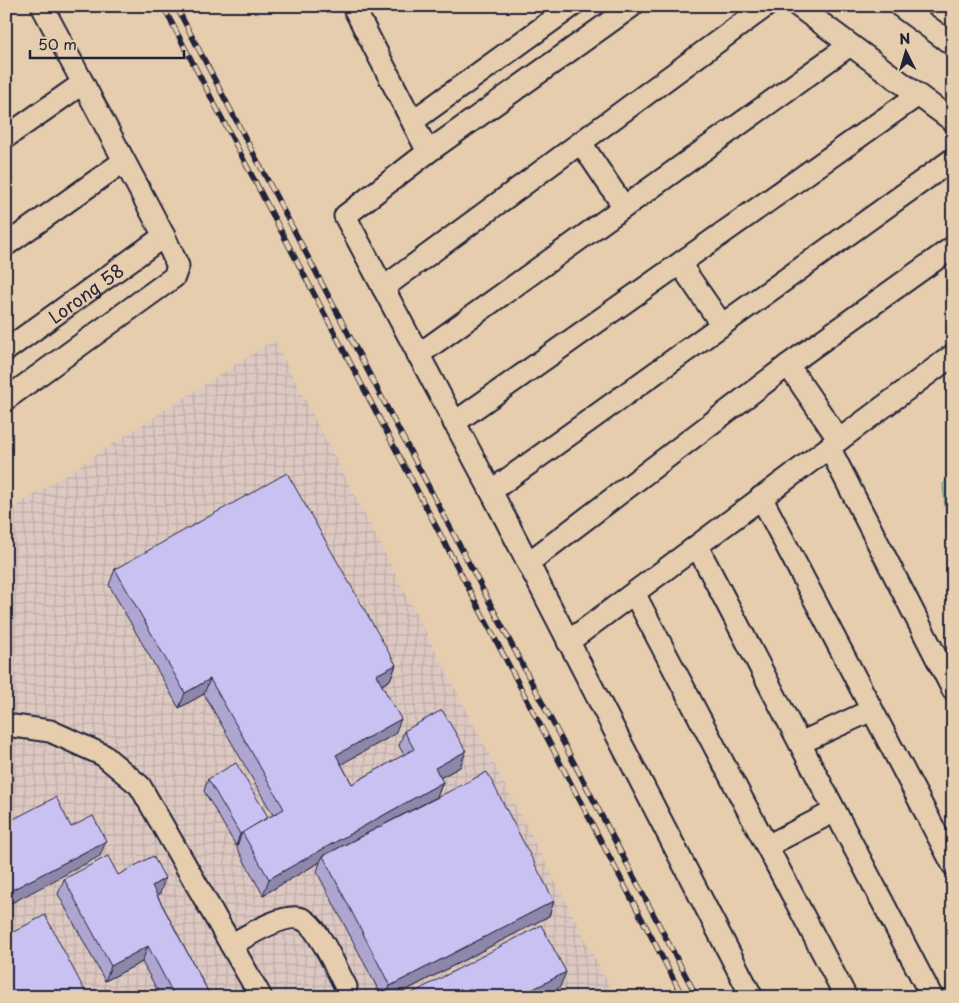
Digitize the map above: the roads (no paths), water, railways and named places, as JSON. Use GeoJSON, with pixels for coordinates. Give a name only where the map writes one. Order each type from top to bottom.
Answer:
{"type":"FeatureCollection","features":[{"type":"Feature","properties":{"kind":"street"},"geometry":{"type":"LineString","coordinates":[[6,399],[176,275],[178,266],[42,6]]}},
{"type":"Feature","properties":{"kind":"street"},"geometry":{"type":"LineString","coordinates":[[353,6],[428,152]]}},
{"type":"Feature","properties":{"kind":"street"},"geometry":{"type":"LineString","coordinates":[[413,122],[572,6]]}},
{"type":"Feature","properties":{"kind":"street"},"geometry":{"type":"LineString","coordinates":[[632,6],[428,152],[345,216],[492,491],[752,997]]}},
{"type":"Feature","properties":{"kind":"street"},"geometry":{"type":"LineString","coordinates":[[383,288],[766,6]]}},
{"type":"Feature","properties":{"kind":"street"},"geometry":{"type":"LineString","coordinates":[[798,6],[953,121]]}},
{"type":"Feature","properties":{"kind":"street"},"geometry":{"type":"LineString","coordinates":[[900,6],[953,45]]}},
{"type":"Feature","properties":{"kind":"street"},"geometry":{"type":"LineString","coordinates":[[418,355],[850,45]]}},
{"type":"Feature","properties":{"kind":"street"},"geometry":{"type":"LineString","coordinates":[[6,137],[83,83]]}},
{"type":"Feature","properties":{"kind":"street"},"geometry":{"type":"LineString","coordinates":[[454,423],[918,95]]}},
{"type":"Feature","properties":{"kind":"street"},"geometry":{"type":"LineString","coordinates":[[581,142],[624,207]]}},
{"type":"Feature","properties":{"kind":"street"},"geometry":{"type":"LineString","coordinates":[[492,491],[953,159]]}},
{"type":"Feature","properties":{"kind":"street"},"geometry":{"type":"LineString","coordinates":[[6,246],[124,161]]}},
{"type":"Feature","properties":{"kind":"street","name":"Lorong 58"},"geometry":{"type":"LineString","coordinates":[[6,350],[164,236]]}},
{"type":"Feature","properties":{"kind":"street"},"geometry":{"type":"LineString","coordinates":[[528,563],[788,365],[953,247]]}},
{"type":"Feature","properties":{"kind":"street"},"geometry":{"type":"LineString","coordinates":[[680,264],[722,325]]}},
{"type":"Feature","properties":{"kind":"street"},"geometry":{"type":"LineString","coordinates":[[568,642],[953,355]]}},
{"type":"Feature","properties":{"kind":"street"},"geometry":{"type":"LineString","coordinates":[[788,365],[834,443],[953,690]]}},
{"type":"Feature","properties":{"kind":"street"},"geometry":{"type":"LineString","coordinates":[[762,498],[953,865]]}},
{"type":"Feature","properties":{"kind":"street"},"geometry":{"type":"LineString","coordinates":[[697,546],[932,997]]}},
{"type":"Feature","properties":{"kind":"street"},"geometry":{"type":"LineString","coordinates":[[634,593],[846,997]]}},
{"type":"Feature","properties":{"kind":"street"},"geometry":{"type":"LineString","coordinates":[[800,743],[872,710]]}},
{"type":"Feature","properties":{"kind":"street"},"geometry":{"type":"LineString","coordinates":[[6,725],[50,731],[103,755],[140,786],[260,997]]}},
{"type":"Feature","properties":{"kind":"street"},"geometry":{"type":"LineString","coordinates":[[767,846],[835,811]]}},
{"type":"Feature","properties":{"kind":"street"},"geometry":{"type":"LineString","coordinates":[[231,945],[264,927],[287,918],[303,919],[315,929],[346,987]]}},
{"type":"Feature","properties":{"kind":"railway"},"geometry":{"type":"LineString","coordinates":[[163,6],[683,997]]}},
{"type":"Feature","properties":{"kind":"railway"},"geometry":{"type":"LineString","coordinates":[[176,6],[697,997]]}}]}
